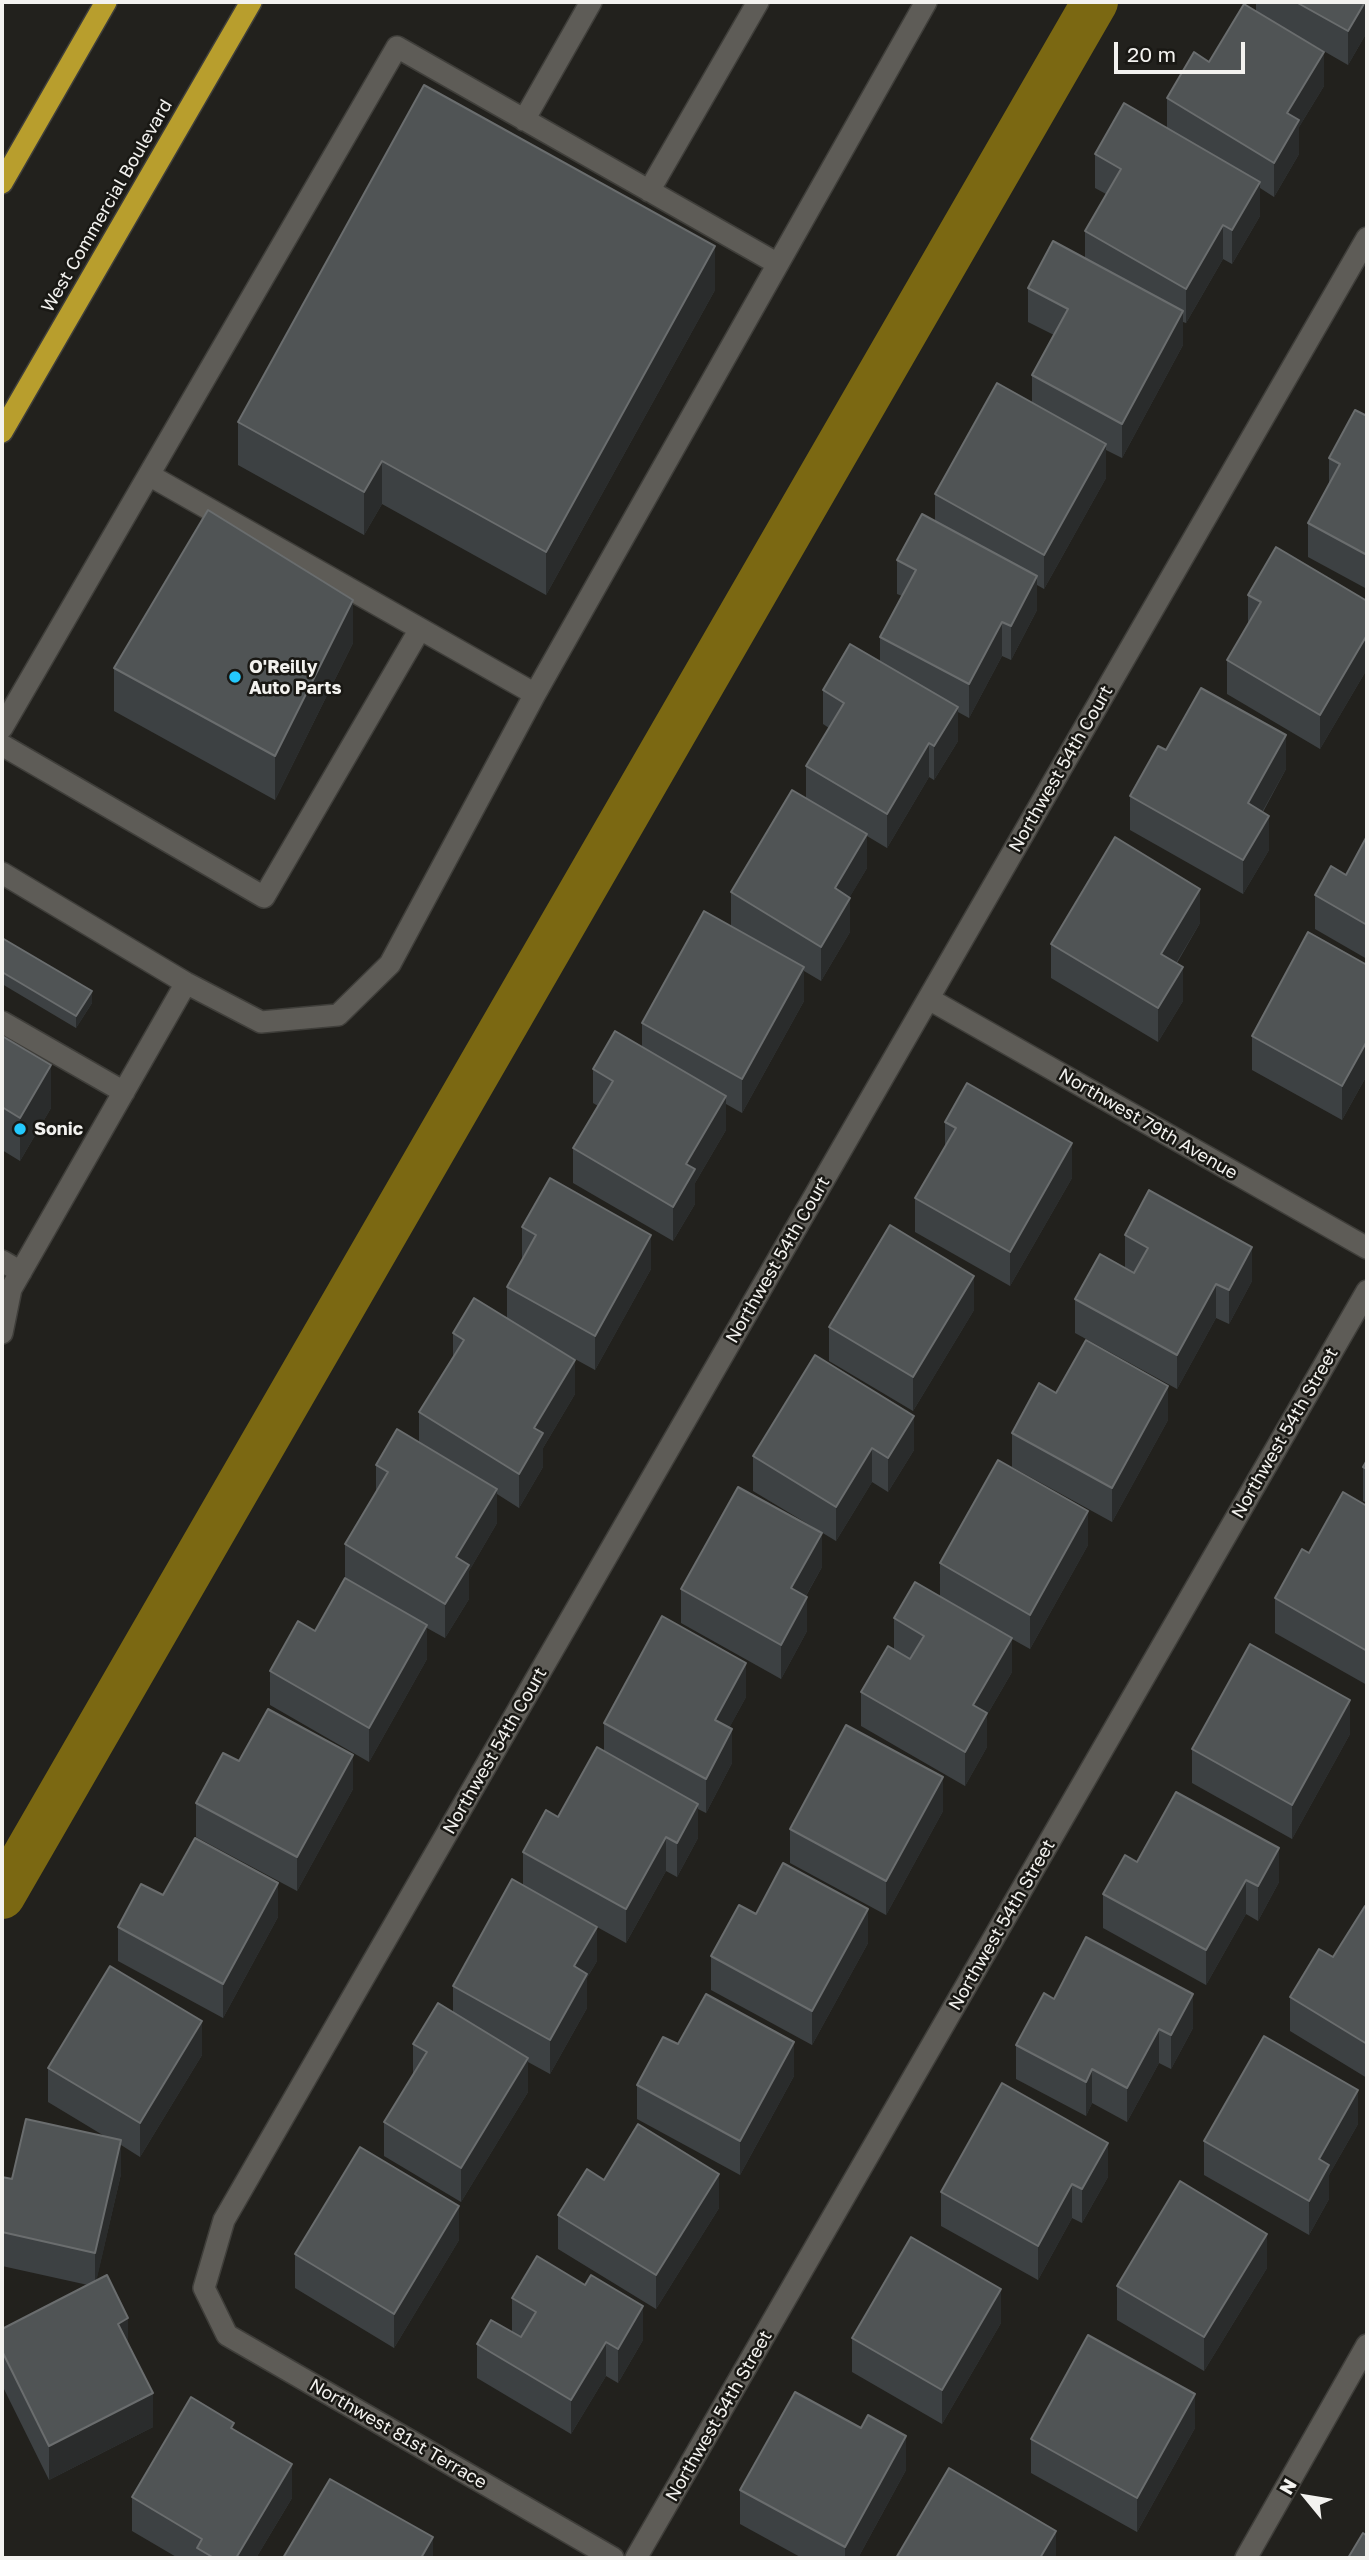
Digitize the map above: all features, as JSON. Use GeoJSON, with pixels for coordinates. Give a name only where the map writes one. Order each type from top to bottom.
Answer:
{"type":"FeatureCollection","features":[{"type":"Feature","properties":{"kind":"highway"},"geometry":{"type":"LineString","coordinates":[[2,184],[106,2]]}},
{"type":"Feature","properties":{"kind":"highway","name":"West Commercial Boulevard"},"geometry":{"type":"LineString","coordinates":[[2,432],[251,2]]}},
{"type":"Feature","properties":{"kind":"street"},"geometry":{"type":"LineString","coordinates":[[524,120],[591,2]]}},
{"type":"Feature","properties":{"kind":"street"},"geometry":{"type":"LineString","coordinates":[[649,191],[758,2]]}},
{"type":"Feature","properties":{"kind":"street"},"geometry":{"type":"LineString","coordinates":[[2,873],[186,983],[261,1022],[338,1015],[390,964],[535,694],[926,2]]}},
{"type":"Feature","properties":{"kind":"street"},"geometry":{"type":"LineString","coordinates":[[2,728],[397,47],[778,264]]}},
{"type":"Feature","properties":{"kind":"street","name":"Northwest 54th Court"},"geometry":{"type":"LineString","coordinates":[[204,2288],[224,2220],[1367,237]]}},
{"type":"Feature","properties":{"kind":"street"},"geometry":{"type":"LineString","coordinates":[[149,474],[535,694]]}},
{"type":"Feature","properties":{"kind":"street"},"geometry":{"type":"LineString","coordinates":[[2,745],[264,897],[420,629]]}},
{"type":"Feature","properties":{"kind":"street"},"geometry":{"type":"LineString","coordinates":[[2,1333],[11,1289],[186,983]]}},
{"type":"Feature","properties":{"kind":"street","name":"Northwest 79th Avenue"},"geometry":{"type":"LineString","coordinates":[[929,999],[1367,1248]]}},
{"type":"Feature","properties":{"kind":"street"},"geometry":{"type":"LineString","coordinates":[[2,1023],[124,1092]]}},
{"type":"Feature","properties":{"kind":"street"},"geometry":{"type":"LineString","coordinates":[[2,1261],[21,1272]]}},
{"type":"Feature","properties":{"kind":"street","name":"Northwest 54th Street"},"geometry":{"type":"LineString","coordinates":[[636,2558],[1367,1291]]}},
{"type":"Feature","properties":{"kind":"street","name":"Northwest 81st Terrace"},"geometry":{"type":"LineString","coordinates":[[204,2288],[227,2335],[613,2558]]}},
{"type":"Feature","properties":{"kind":"street"},"geometry":{"type":"LineString","coordinates":[[1246,2558],[1367,2345]]}},
{"type":"Feature","properties":{"kind":"building"},"geometry":{"type":"Polygon","coordinates":[[[1296,2],[1365,2],[1348,31],[1296,2]]]}},
{"type":"Feature","properties":{"kind":"building"},"geometry":{"type":"Polygon","coordinates":[[[1244,4],[1324,52],[1287,113],[1299,120],[1274,163],[1167,98],[1194,52],[1209,62],[1244,4]]]}},
{"type":"Feature","properties":{"kind":"building"},"geometry":{"type":"Polygon","coordinates":[[[424,85],[715,246],[546,552],[382,461],[364,492],[238,422],[424,85]]]}},
{"type":"Feature","properties":{"kind":"building"},"geometry":{"type":"Polygon","coordinates":[[[1124,103],[1260,182],[1232,230],[1223,225],[1186,289],[1085,231],[1121,169],[1095,154],[1124,103]]]}},
{"type":"Feature","properties":{"kind":"building"},"geometry":{"type":"Polygon","coordinates":[[[1053,241],[1183,311],[1122,424],[1032,375],[1068,309],[1028,288],[1053,241]]]}},
{"type":"Feature","properties":{"kind":"building"},"geometry":{"type":"Polygon","coordinates":[[[997,383],[1106,444],[1044,555],[935,494],[997,383]]]}},
{"type":"Feature","properties":{"kind":"building"},"geometry":{"type":"Polygon","coordinates":[[[1355,410],[1367,416],[1367,555],[1308,523],[1340,464],[1329,458],[1355,410]]]}},
{"type":"Feature","properties":{"kind":"building","name":"O'Reilly Auto Parts"},"geometry":{"type":"Polygon","coordinates":[[[208,510],[353,600],[275,756],[114,668],[208,510]]]}},
{"type":"Feature","properties":{"kind":"building"},"geometry":{"type":"Polygon","coordinates":[[[922,514],[1037,576],[1011,626],[1002,622],[969,684],[880,637],[916,570],[897,560],[922,514]]]}},
{"type":"Feature","properties":{"kind":"building"},"geometry":{"type":"Polygon","coordinates":[[[1276,547],[1367,601],[1367,635],[1320,715],[1227,660],[1261,602],[1248,595],[1276,547]]]}},
{"type":"Feature","properties":{"kind":"building"},"geometry":{"type":"Polygon","coordinates":[[[850,644],[958,707],[934,746],[929,743],[887,814],[806,766],[844,703],[823,690],[850,644]]]}},
{"type":"Feature","properties":{"kind":"building"},"geometry":{"type":"Polygon","coordinates":[[[1201,688],[1286,735],[1248,803],[1269,816],[1243,860],[1130,796],[1158,746],[1166,750],[1201,688]]]}},
{"type":"Feature","properties":{"kind":"building"},"geometry":{"type":"Polygon","coordinates":[[[792,790],[867,834],[835,888],[850,898],[821,947],[731,892],[792,790]]]}},
{"type":"Feature","properties":{"kind":"building"},"geometry":{"type":"Polygon","coordinates":[[[1367,836],[1367,925],[1315,895],[1331,866],[1346,875],[1367,836]]]}},
{"type":"Feature","properties":{"kind":"building"},"geometry":{"type":"Polygon","coordinates":[[[1115,837],[1200,889],[1161,954],[1183,967],[1158,1008],[1051,944],[1115,837]]]}},
{"type":"Feature","properties":{"kind":"building"},"geometry":{"type":"Polygon","coordinates":[[[704,911],[804,967],[742,1079],[642,1023],[704,911]]]}},
{"type":"Feature","properties":{"kind":"building"},"geometry":{"type":"Polygon","coordinates":[[[1308,932],[1367,965],[1367,1041],[1342,1086],[1252,1036],[1308,932]]]}},
{"type":"Feature","properties":{"kind":"building"},"geometry":{"type":"Polygon","coordinates":[[[2,938],[92,991],[76,1016],[2,972],[2,938]]]}},
{"type":"Feature","properties":{"kind":"building"},"geometry":{"type":"Polygon","coordinates":[[[615,1031],[726,1096],[686,1164],[695,1169],[673,1207],[573,1148],[613,1081],[593,1069],[615,1031]]]}},
{"type":"Feature","properties":{"kind":"building"},"geometry":{"type":"Polygon","coordinates":[[[2,1036],[51,1065],[20,1118],[2,1107],[2,1036]]]}},
{"type":"Feature","properties":{"kind":"building"},"geometry":{"type":"Polygon","coordinates":[[[967,1083],[1072,1143],[1010,1252],[915,1198],[956,1128],[945,1122],[967,1083]]]}},
{"type":"Feature","properties":{"kind":"building"},"geometry":{"type":"Polygon","coordinates":[[[550,1178],[651,1235],[595,1336],[507,1287],[536,1235],[522,1227],[550,1178]]]}},
{"type":"Feature","properties":{"kind":"building"},"geometry":{"type":"Polygon","coordinates":[[[1149,1190],[1252,1247],[1229,1290],[1216,1284],[1177,1355],[1075,1299],[1100,1254],[1134,1273],[1148,1248],[1125,1235],[1149,1190]]]}},
{"type":"Feature","properties":{"kind":"building"},"geometry":{"type":"Polygon","coordinates":[[[890,1225],[974,1276],[913,1377],[829,1327],[890,1225]]]}},
{"type":"Feature","properties":{"kind":"building"},"geometry":{"type":"Polygon","coordinates":[[[474,1298],[575,1360],[534,1428],[543,1433],[519,1474],[419,1412],[464,1340],[453,1333],[474,1298]]]}},
{"type":"Feature","properties":{"kind":"building"},"geometry":{"type":"Polygon","coordinates":[[[1086,1340],[1168,1386],[1112,1488],[1012,1433],[1039,1383],[1056,1393],[1086,1340]]]}},
{"type":"Feature","properties":{"kind":"building"},"geometry":{"type":"Polygon","coordinates":[[[815,1355],[914,1416],[888,1458],[872,1448],[836,1507],[753,1456],[815,1355]]]}},
{"type":"Feature","properties":{"kind":"building"},"geometry":{"type":"Polygon","coordinates":[[[397,1429],[497,1489],[456,1557],[469,1565],[445,1604],[345,1544],[388,1472],[376,1465],[397,1429]]]}},
{"type":"Feature","properties":{"kind":"building"},"geometry":{"type":"Polygon","coordinates":[[[998,1460],[1088,1511],[1030,1615],[940,1563],[998,1460]]]}},
{"type":"Feature","properties":{"kind":"building"},"geometry":{"type":"Polygon","coordinates":[[[738,1487],[822,1533],[791,1588],[807,1597],[781,1645],[681,1589],[738,1487]]]}},
{"type":"Feature","properties":{"kind":"building"},"geometry":{"type":"Polygon","coordinates":[[[1343,1492],[1367,1506],[1367,1651],[1275,1598],[1302,1549],[1309,1553],[1343,1492]]]}},
{"type":"Feature","properties":{"kind":"building"},"geometry":{"type":"Polygon","coordinates":[[[345,1578],[427,1625],[369,1728],[270,1671],[298,1621],[315,1631],[345,1578]]]}},
{"type":"Feature","properties":{"kind":"building"},"geometry":{"type":"Polygon","coordinates":[[[915,1582],[1012,1638],[973,1705],[987,1713],[965,1752],[861,1692],[888,1646],[910,1659],[924,1636],[894,1618],[915,1582]]]}},
{"type":"Feature","properties":{"kind":"building"},"geometry":{"type":"Polygon","coordinates":[[[662,1616],[746,1663],[715,1720],[732,1729],[706,1779],[604,1723],[662,1616]]]}},
{"type":"Feature","properties":{"kind":"building"},"geometry":{"type":"Polygon","coordinates":[[[1250,1644],[1350,1700],[1292,1805],[1192,1749],[1250,1644]]]}},
{"type":"Feature","properties":{"kind":"building"},"geometry":{"type":"Polygon","coordinates":[[[268,1709],[353,1755],[297,1857],[196,1803],[223,1753],[239,1761],[268,1709]]]}},
{"type":"Feature","properties":{"kind":"building"},"geometry":{"type":"Polygon","coordinates":[[[846,1725],[943,1777],[886,1881],[790,1829],[846,1725]]]}},
{"type":"Feature","properties":{"kind":"building"},"geometry":{"type":"Polygon","coordinates":[[[597,1747],[698,1804],[677,1843],[666,1837],[626,1909],[523,1852],[546,1810],[558,1817],[597,1747]]]}},
{"type":"Feature","properties":{"kind":"building"},"geometry":{"type":"Polygon","coordinates":[[[1176,1792],[1279,1848],[1258,1886],[1246,1880],[1206,1950],[1103,1894],[1125,1855],[1137,1862],[1176,1792]]]}},
{"type":"Feature","properties":{"kind":"building"},"geometry":{"type":"Polygon","coordinates":[[[195,1838],[278,1883],[223,1984],[118,1927],[141,1884],[163,1895],[195,1838]]]}},
{"type":"Feature","properties":{"kind":"building"},"geometry":{"type":"Polygon","coordinates":[[[783,1863],[868,1909],[812,2011],[711,1956],[739,1905],[756,1914],[783,1863]]]}},
{"type":"Feature","properties":{"kind":"building"},"geometry":{"type":"Polygon","coordinates":[[[512,1879],[597,1927],[574,1966],[587,1974],[550,2040],[453,1986],[512,1879]]]}},
{"type":"Feature","properties":{"kind":"building"},"geometry":{"type":"Polygon","coordinates":[[[1365,1906],[1367,2044],[1290,1997],[1319,1949],[1333,1957],[1365,1906]]]}},
{"type":"Feature","properties":{"kind":"building"},"geometry":{"type":"Polygon","coordinates":[[[1086,1937],[1193,1994],[1171,2035],[1159,2029],[1127,2088],[1092,2069],[1086,2082],[1016,2045],[1044,1993],[1054,1999],[1086,1937]]]}},
{"type":"Feature","properties":{"kind":"building"},"geometry":{"type":"Polygon","coordinates":[[[110,1966],[202,2021],[140,2123],[48,2068],[110,1966]]]}},
{"type":"Feature","properties":{"kind":"building"},"geometry":{"type":"Polygon","coordinates":[[[706,1994],[794,2042],[740,2141],[637,2085],[663,2037],[678,2044],[706,1994]]]}},
{"type":"Feature","properties":{"kind":"building"},"geometry":{"type":"Polygon","coordinates":[[[438,2003],[528,2058],[461,2168],[384,2122],[427,2052],[413,2044],[438,2003]]]}},
{"type":"Feature","properties":{"kind":"building"},"geometry":{"type":"Polygon","coordinates":[[[1264,2036],[1358,2090],[1319,2159],[1329,2165],[1309,2201],[1204,2141],[1264,2036]]]}},
{"type":"Feature","properties":{"kind":"building"},"geometry":{"type":"Polygon","coordinates":[[[1002,2083],[1108,2143],[1082,2189],[1072,2184],[1038,2246],[941,2192],[1002,2083]]]}},
{"type":"Feature","properties":{"kind":"building"},"geometry":{"type":"Polygon","coordinates":[[[26,2119],[121,2140],[95,2253],[2,2232],[2,2177],[12,2179],[26,2119]]]}},
{"type":"Feature","properties":{"kind":"building"},"geometry":{"type":"Polygon","coordinates":[[[638,2124],[719,2174],[656,2275],[558,2215],[587,2169],[604,2180],[638,2124]]]}},
{"type":"Feature","properties":{"kind":"building"},"geometry":{"type":"Polygon","coordinates":[[[360,2147],[459,2206],[394,2314],[295,2254],[360,2147]]]}},
{"type":"Feature","properties":{"kind":"building"},"geometry":{"type":"Polygon","coordinates":[[[1180,2181],[1267,2234],[1204,2337],[1117,2286],[1180,2181]]]}},
{"type":"Feature","properties":{"kind":"building"},"geometry":{"type":"Polygon","coordinates":[[[911,2237],[1001,2289],[942,2390],[852,2338],[911,2237]]]}},
{"type":"Feature","properties":{"kind":"building"},"geometry":{"type":"Polygon","coordinates":[[[537,2256],[585,2285],[591,2275],[643,2306],[618,2349],[606,2342],[571,2400],[477,2344],[491,2320],[521,2337],[536,2312],[512,2298],[537,2256]]]}},
{"type":"Feature","properties":{"kind":"building"},"geometry":{"type":"Polygon","coordinates":[[[107,2275],[128,2318],[118,2324],[153,2393],[49,2446],[2,2351],[2,2329],[107,2275]]]}},
{"type":"Feature","properties":{"kind":"building"},"geometry":{"type":"Polygon","coordinates":[[[1088,2335],[1195,2394],[1137,2498],[1031,2439],[1088,2335]]]}},
{"type":"Feature","properties":{"kind":"building"},"geometry":{"type":"Polygon","coordinates":[[[795,2392],[861,2428],[868,2415],[906,2436],[845,2547],[740,2490],[795,2392]]]}},
{"type":"Feature","properties":{"kind":"building"},"geometry":{"type":"Polygon","coordinates":[[[191,2397],[234,2423],[231,2428],[292,2464],[236,2558],[214,2558],[197,2548],[202,2539],[132,2497],[191,2397]]]}},
{"type":"Feature","properties":{"kind":"building"},"geometry":{"type":"Polygon","coordinates":[[[949,2468],[1056,2531],[1040,2558],[896,2558],[949,2468]]]}},
{"type":"Feature","properties":{"kind":"building"},"geometry":{"type":"Polygon","coordinates":[[[330,2479],[433,2537],[421,2558],[283,2558],[330,2479]]]}},
{"type":"Feature","properties":{"kind":"building"},"geometry":{"type":"Polygon","coordinates":[[[1363,2533],[1367,2536],[1367,2558],[1348,2558],[1363,2533]]]}},
{"type":"Feature","properties":{"kind":"waterway"},"geometry":{"type":"LineString","coordinates":[[2,1896],[1095,2]]}},
{"type":"Feature","properties":{"kind":"place","name":"O'Reilly Auto Parts"},"geometry":{"type":"Point","coordinates":[235,677]}},
{"type":"Feature","properties":{"kind":"place","name":"Sonic"},"geometry":{"type":"Point","coordinates":[20,1129]}}]}
